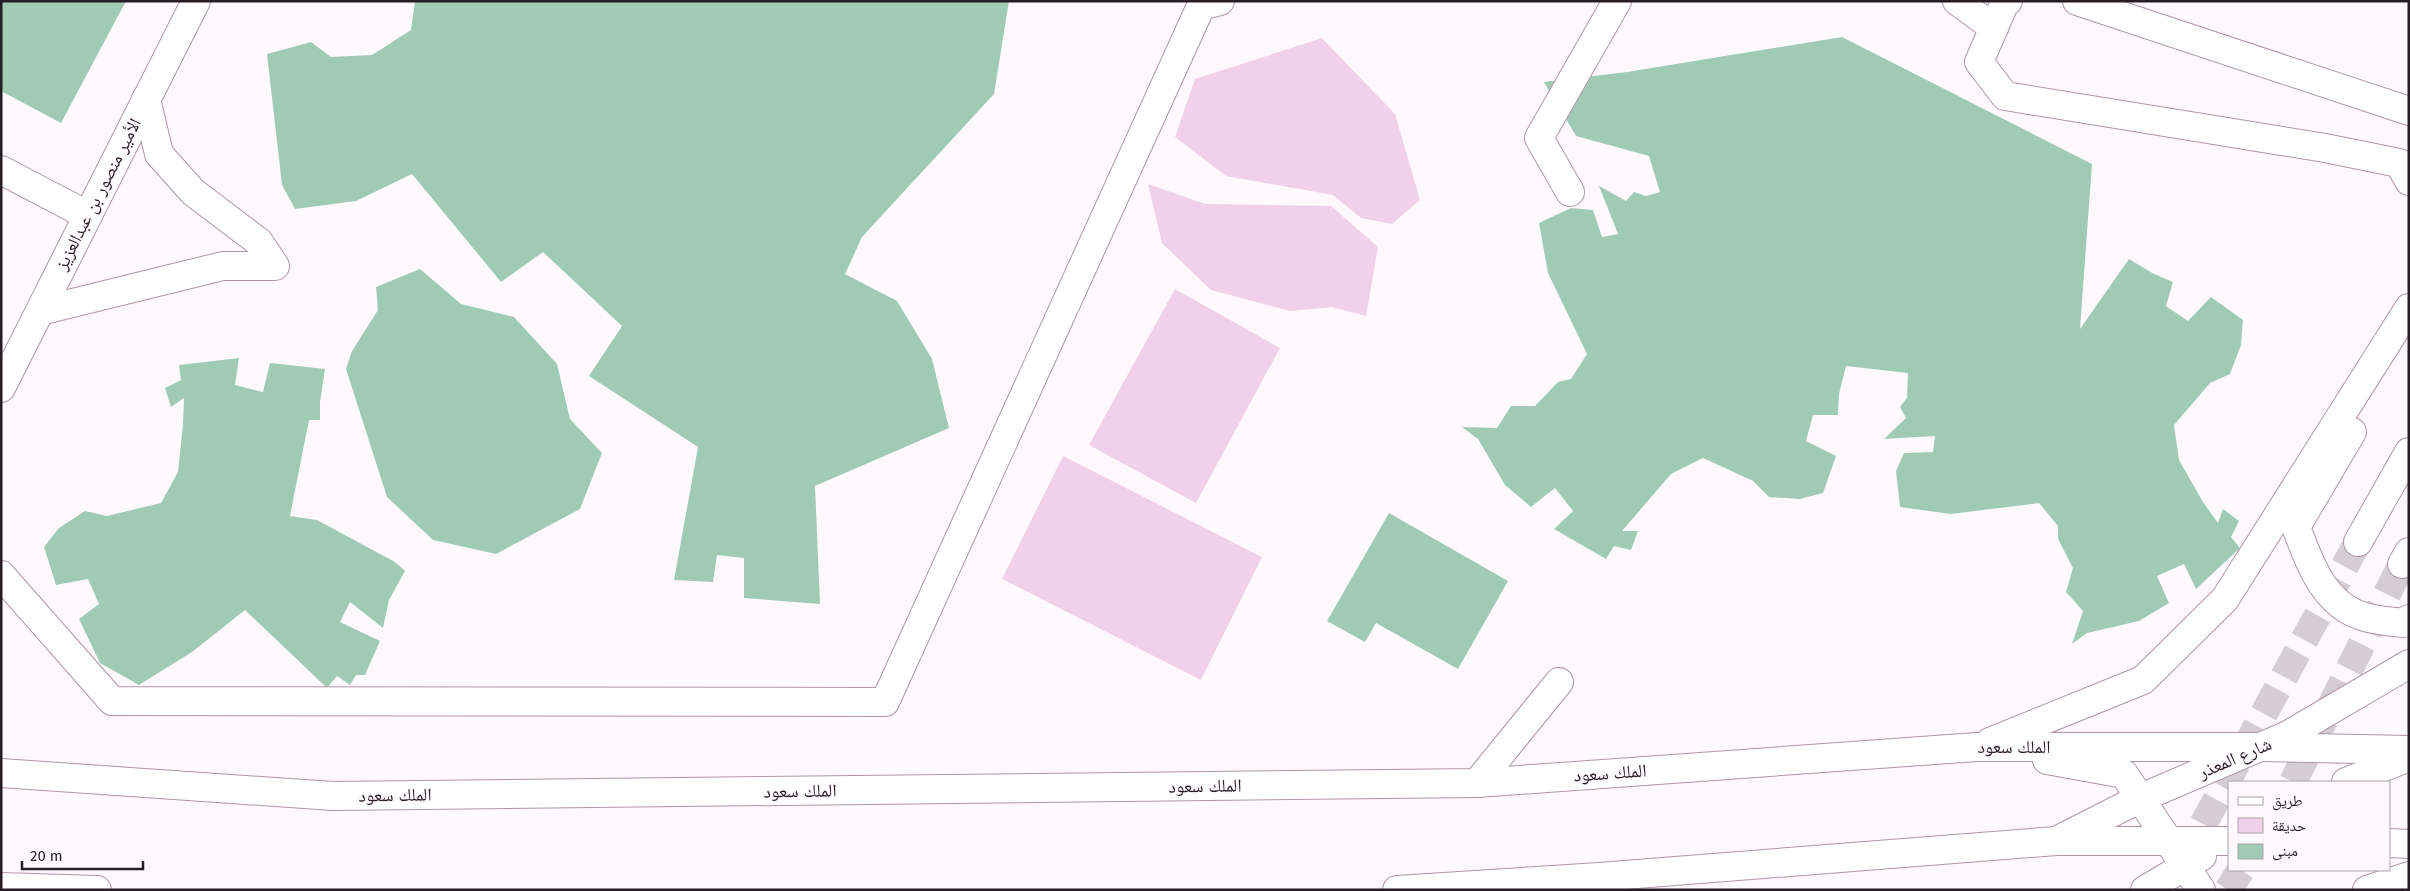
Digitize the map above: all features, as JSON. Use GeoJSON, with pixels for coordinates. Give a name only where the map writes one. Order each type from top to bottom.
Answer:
{"type":"FeatureCollection","features":[{"type":"Feature","properties":{"kind":"main road","name":"الأمير منصور بن عبدالعزيز"},"geometry":{"type":"LineString","coordinates":[[1,388],[196,1]]}},
{"type":"Feature","properties":{"kind":"main road"},"geometry":{"type":"LineString","coordinates":[[1,575],[112,702],[885,702],[1201,6],[1220,1]]}},
{"type":"Feature","properties":{"kind":"main road"},"geometry":{"type":"LineString","coordinates":[[1570,192],[1539,138],[1617,1]]}},
{"type":"Feature","properties":{"kind":"main road"},"geometry":{"type":"LineString","coordinates":[[1957,1],[1994,28]]}},
{"type":"Feature","properties":{"kind":"main road"},"geometry":{"type":"LineString","coordinates":[[2008,1],[2005,2],[1979,62],[2005,96],[2325,148],[2400,163],[2409,180]]}},
{"type":"Feature","properties":{"kind":"main road"},"geometry":{"type":"LineString","coordinates":[[2078,1],[2409,111]]}},
{"type":"Feature","properties":{"kind":"main road"},"geometry":{"type":"LineString","coordinates":[[40,311],[223,266],[276,266],[259,242],[193,192],[159,154],[146,99]]}},
{"type":"Feature","properties":{"kind":"main road"},"geometry":{"type":"LineString","coordinates":[[1,170],[87,215]]}},
{"type":"Feature","properties":{"kind":"main road"},"geometry":{"type":"LineString","coordinates":[[1977,747],[2143,680],[2225,599],[2409,308]]}},
{"type":"Feature","properties":{"kind":"main road"},"geometry":{"type":"LineString","coordinates":[[2409,336],[2296,526],[2310,565],[2335,602],[2364,617],[2403,623],[2409,619]]}},
{"type":"Feature","properties":{"kind":"main road"},"geometry":{"type":"LineString","coordinates":[[2358,542],[2409,452]]}},
{"type":"Feature","properties":{"kind":"main road","name":"شارع المعذر"},"geometry":{"type":"LineString","coordinates":[[2056,841],[2141,798],[2288,735],[2409,664]]}},
{"type":"Feature","properties":{"kind":"main road"},"geometry":{"type":"LineString","coordinates":[[1476,783],[1560,682]]}},
{"type":"Feature","properties":{"kind":"main road"},"geometry":{"type":"LineString","coordinates":[[1977,747],[2124,774],[2201,890]]}},
{"type":"Feature","properties":{"kind":"main road","name":"الملك سعود"},"geometry":{"type":"LineString","coordinates":[[1,773],[333,796],[1476,783],[1977,747],[2259,747],[2409,750]]}},
{"type":"Feature","properties":{"kind":"main road"},"geometry":{"type":"LineString","coordinates":[[2349,781],[2409,757]]}},
{"type":"Feature","properties":{"kind":"main road"},"geometry":{"type":"LineString","coordinates":[[1396,890],[1598,877],[2056,841],[2228,840]]}},
{"type":"Feature","properties":{"kind":"main road"},"geometry":{"type":"LineString","coordinates":[[2145,890],[2228,840]]}},
{"type":"Feature","properties":{"kind":"main road"},"geometry":{"type":"LineString","coordinates":[[2390,843],[2409,844]]}},
{"type":"Feature","properties":{"kind":"main road"},"geometry":{"type":"LineString","coordinates":[[2368,890],[2409,876]]}},
{"type":"Feature","properties":{"kind":"main road"},"geometry":{"type":"LineString","coordinates":[[1598,877],[1675,890]]}},
{"type":"Feature","properties":{"kind":"main road"},"geometry":{"type":"LineString","coordinates":[[1,887],[97,890]]}},
{"type":"Feature","properties":{"kind":"green space"},"geometry":{"type":"Polygon","coordinates":[[[1322,38],[1395,114],[1420,200],[1392,224],[1361,218],[1333,195],[1226,176],[1175,137],[1195,79],[1322,38]]]}},
{"type":"Feature","properties":{"kind":"green space"},"geometry":{"type":"Polygon","coordinates":[[[1148,184],[1205,204],[1331,206],[1378,247],[1366,316],[1332,307],[1290,311],[1211,290],[1162,243],[1148,184]]]}},
{"type":"Feature","properties":{"kind":"green space"},"geometry":{"type":"Polygon","coordinates":[[[1175,289],[1280,348],[1196,503],[1089,445],[1175,289]]]}},
{"type":"Feature","properties":{"kind":"green space"},"geometry":{"type":"Polygon","coordinates":[[[1063,456],[1262,557],[1201,680],[1002,579],[1063,456]]]}},
{"type":"Feature","properties":{"kind":"building"},"geometry":{"type":"Polygon","coordinates":[[[1,1],[126,1],[61,123],[1,91],[1,1]]]}},
{"type":"Feature","properties":{"kind":"building"},"geometry":{"type":"Polygon","coordinates":[[[415,1],[1009,1],[994,94],[862,237],[845,274],[897,301],[932,359],[949,428],[815,486],[820,604],[744,598],[744,558],[717,555],[713,582],[674,580],[698,447],[589,376],[622,326],[543,252],[501,282],[412,174],[356,201],[295,209],[282,185],[267,54],[311,42],[331,57],[372,55],[411,30],[415,1]]]}},
{"type":"Feature","properties":{"kind":"building"},"geometry":{"type":"Polygon","coordinates":[[[1842,37],[2092,164],[2080,329],[2129,259],[2154,274],[2173,282],[2166,306],[2188,321],[2211,297],[2243,320],[2241,345],[2230,374],[2210,383],[2174,425],[2179,460],[2203,502],[2218,523],[2223,509],[2239,521],[2231,537],[2240,548],[2196,589],[2184,564],[2157,576],[2169,603],[2139,621],[2087,633],[2072,644],[2083,611],[2066,592],[2073,568],[2058,539],[2058,526],[2039,503],[1951,514],[1900,507],[1896,471],[1904,453],[1933,452],[1935,436],[1884,439],[1906,418],[1900,407],[1907,398],[1908,373],[1846,366],[1839,394],[1838,415],[1813,415],[1806,441],[1836,456],[1823,493],[1800,499],[1769,497],[1753,481],[1703,458],[1671,474],[1622,531],[1638,531],[1631,550],[1614,546],[1606,559],[1554,529],[1573,511],[1555,488],[1531,507],[1505,485],[1478,439],[1462,427],[1497,428],[1511,406],[1535,406],[1558,382],[1571,379],[1587,354],[1548,273],[1539,223],[1571,208],[1593,210],[1602,237],[1618,234],[1599,186],[1626,201],[1634,192],[1646,196],[1660,192],[1649,156],[1576,136],[1544,82],[1627,72],[1842,37]]]}},
{"type":"Feature","properties":{"kind":"building"},"geometry":{"type":"Polygon","coordinates":[[[420,269],[461,304],[514,317],[557,364],[570,419],[602,453],[580,509],[496,554],[433,540],[387,497],[346,369],[352,351],[378,310],[376,287],[420,269]]]}},
{"type":"Feature","properties":{"kind":"building"},"geometry":{"type":"Polygon","coordinates":[[[239,358],[235,385],[263,392],[270,363],[325,369],[320,402],[320,420],[309,420],[290,516],[317,520],[395,562],[405,571],[389,600],[383,628],[350,602],[340,622],[380,641],[365,675],[356,675],[350,685],[337,676],[327,688],[245,610],[192,652],[139,685],[100,663],[79,619],[99,604],[88,579],[56,585],[44,547],[59,528],[85,511],[107,516],[161,503],[178,472],[184,398],[171,407],[165,388],[181,380],[179,365],[239,358]]]}},
{"type":"Feature","properties":{"kind":"building"},"geometry":{"type":"Polygon","coordinates":[[[1389,513],[1508,581],[1458,669],[1376,623],[1365,642],[1327,621],[1389,513]]]}},
{"type":"Feature","properties":{"kind":"tunnel"},"geometry":{"type":"LineString","coordinates":[[2183,861],[2358,542]]}},
{"type":"Feature","properties":{"kind":"tunnel"},"geometry":{"type":"LineString","coordinates":[[2294,781],[2402,564]]}},
{"type":"Feature","properties":{"kind":"tunnel"},"geometry":{"type":"LineString","coordinates":[[2228,890],[2240,871]]}}]}
